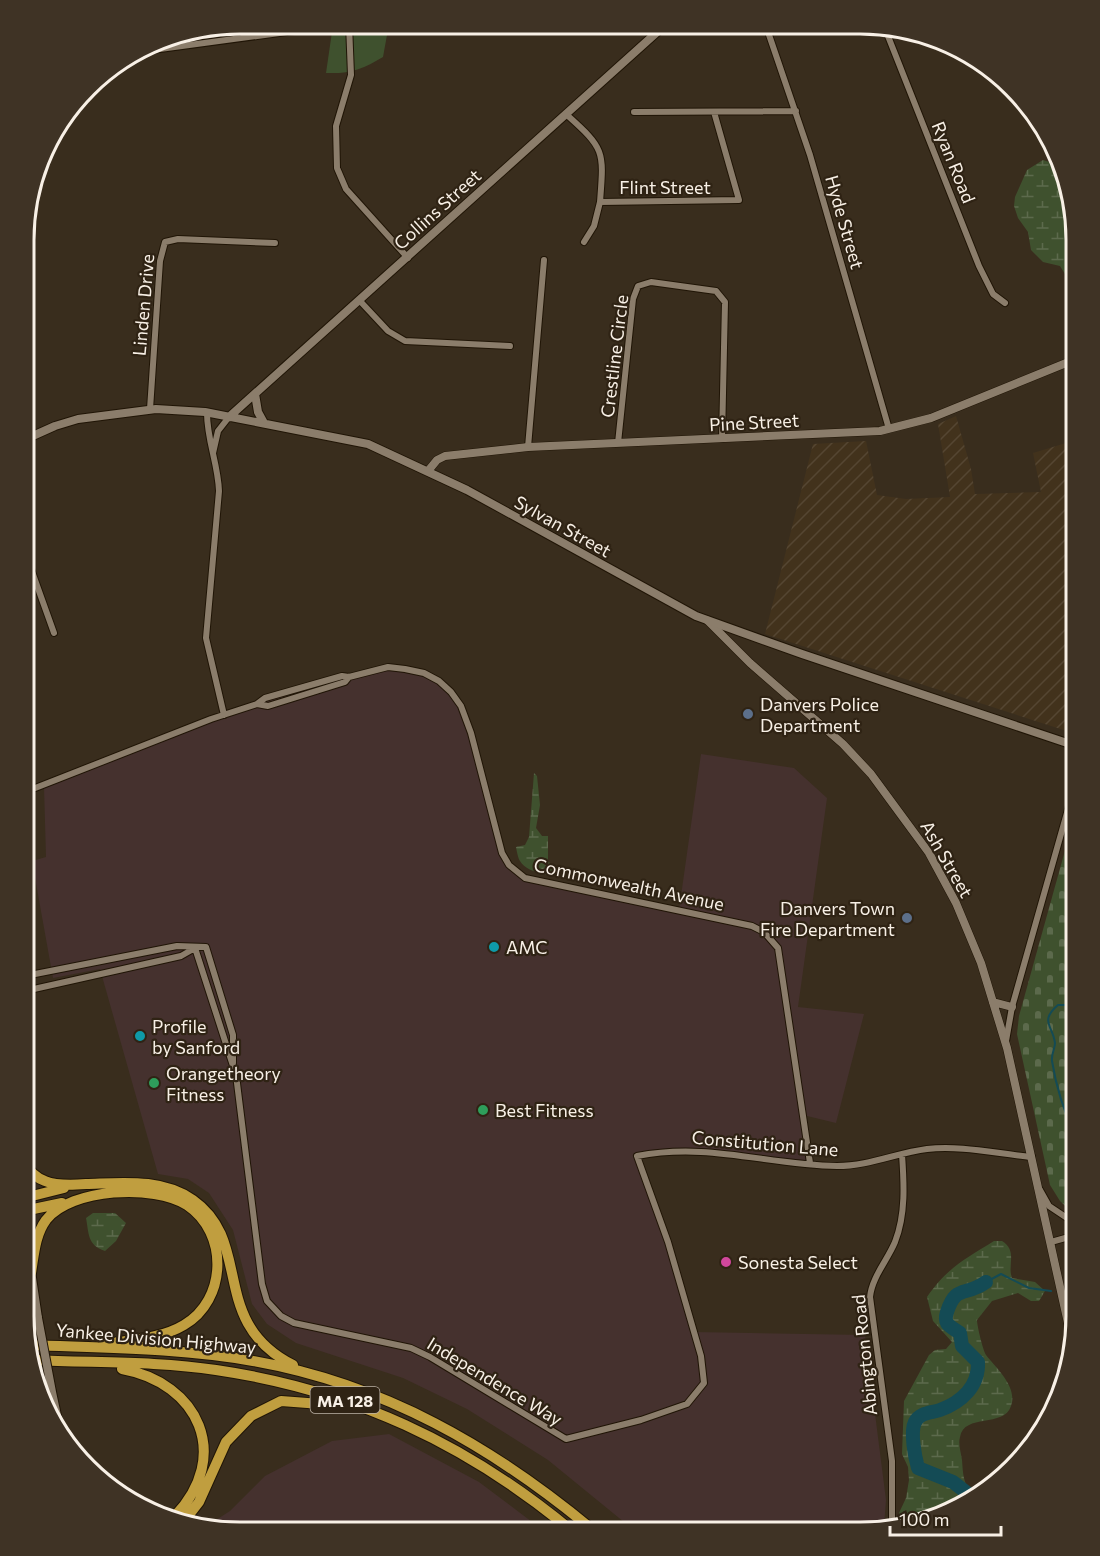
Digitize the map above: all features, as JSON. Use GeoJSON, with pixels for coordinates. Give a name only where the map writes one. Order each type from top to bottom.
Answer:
{"type":"FeatureCollection","features":[{"type":"Feature","properties":{"kind":"highway"},"geometry":{"type":"LineString","coordinates":[[34,1174],[46,1182],[79,1185],[153,1184],[182,1193],[202,1208],[217,1226],[247,1326],[269,1352],[312,1375]]}},
{"type":"Feature","properties":{"kind":"highway"},"geometry":{"type":"LineString","coordinates":[[34,1196],[79,1185]]}},
{"type":"Feature","properties":{"kind":"highway"},"geometry":{"type":"LineString","coordinates":[[34,1209],[128,1193],[145,1193],[175,1199],[188,1206],[206,1225],[216,1247],[218,1269],[209,1298],[195,1317],[164,1334],[84,1347]]}},
{"type":"Feature","properties":{"kind":"highway"},"geometry":{"type":"LineString","coordinates":[[34,1260],[42,1226],[53,1212],[70,1201]]}},
{"type":"Feature","properties":{"kind":"highway","name":"Yankee Division Highway"},"geometry":{"type":"LineString","coordinates":[[37,1345],[225,1357],[312,1375],[362,1390],[458,1435],[512,1467],[582,1522]]}},
{"type":"Feature","properties":{"kind":"highway","name":"Yankee Division Highway"},"geometry":{"type":"LineString","coordinates":[[39,1360],[215,1370],[280,1381],[369,1409],[414,1428],[469,1457],[535,1501],[561,1522]]}},
{"type":"Feature","properties":{"kind":"highway"},"geometry":{"type":"LineString","coordinates":[[86,1362],[141,1372],[156,1378],[172,1388],[189,1407],[201,1434],[203,1458],[194,1492],[179,1511]]}},
{"type":"Feature","properties":{"kind":"highway"},"geometry":{"type":"LineString","coordinates":[[189,1514],[199,1502],[220,1452],[233,1432],[262,1409],[281,1401],[369,1409]]}},
{"type":"Feature","properties":{"kind":"main road","name":"Collins Street"},"geometry":{"type":"LineString","coordinates":[[229,417],[655,34]]}},
{"type":"Feature","properties":{"kind":"main road"},"geometry":{"type":"LineString","coordinates":[[255,394],[258,412],[264,423]]}},
{"type":"Feature","properties":{"kind":"main road","name":"Sylvan Street"},"geometry":{"type":"LineString","coordinates":[[34,435],[55,426],[78,420],[150,409],[207,412],[369,444],[428,471],[636,585],[708,621],[1066,742]]}},
{"type":"Feature","properties":{"kind":"main road"},"geometry":{"type":"LineString","coordinates":[[34,1292],[54,1402]]}},
{"type":"Feature","properties":{"kind":"street","name":"Hyde Street"},"geometry":{"type":"LineString","coordinates":[[769,34],[796,111],[889,429]]}},
{"type":"Feature","properties":{"kind":"street"},"geometry":{"type":"LineString","coordinates":[[172,47],[255,35]]}},
{"type":"Feature","properties":{"kind":"street"},"geometry":{"type":"LineString","coordinates":[[348,35],[351,75],[336,126],[337,168],[346,189],[408,258]]}},
{"type":"Feature","properties":{"kind":"street","name":"Ryan Road"},"geometry":{"type":"LineString","coordinates":[[888,36],[987,285],[993,294],[1005,303]]}},
{"type":"Feature","properties":{"kind":"street"},"geometry":{"type":"LineString","coordinates":[[634,112],[796,111]]}},
{"type":"Feature","properties":{"kind":"street","name":"Flint Street"},"geometry":{"type":"LineString","coordinates":[[567,115],[597,143],[600,150],[603,170],[600,202],[739,200],[714,112]]}},
{"type":"Feature","properties":{"kind":"street"},"geometry":{"type":"LineString","coordinates":[[584,242],[594,226],[600,202]]}},
{"type":"Feature","properties":{"kind":"street","name":"Linden Drive"},"geometry":{"type":"LineString","coordinates":[[150,409],[160,261],[165,242],[178,239],[275,243]]}},
{"type":"Feature","properties":{"kind":"street"},"geometry":{"type":"LineString","coordinates":[[528,447],[544,260]]}},
{"type":"Feature","properties":{"kind":"street","name":"Crestline Circle"},"geometry":{"type":"LineString","coordinates":[[618,443],[633,299],[638,286],[651,282],[716,291],[725,302],[722,438]]}},
{"type":"Feature","properties":{"kind":"street"},"geometry":{"type":"LineString","coordinates":[[360,301],[388,331],[405,342],[510,346]]}},
{"type":"Feature","properties":{"kind":"street","name":"Pine Street"},"geometry":{"type":"LineString","coordinates":[[428,471],[437,460],[445,456],[528,447],[889,429],[931,418],[1066,363]]}},
{"type":"Feature","properties":{"kind":"street"},"geometry":{"type":"LineString","coordinates":[[207,412],[209,444],[219,476],[219,506],[206,638],[224,715]]}},
{"type":"Feature","properties":{"kind":"street"},"geometry":{"type":"LineString","coordinates":[[213,454],[218,431],[229,417]]}},
{"type":"Feature","properties":{"kind":"street"},"geometry":{"type":"LineString","coordinates":[[34,577],[54,633]]}},
{"type":"Feature","properties":{"kind":"street","name":"Ash Street"},"geometry":{"type":"LineString","coordinates":[[708,621],[750,663],[843,744],[907,821],[941,874],[968,929],[1007,1048],[1065,1310]]}},
{"type":"Feature","properties":{"kind":"street","name":"Commonwealth Avenue"},"geometry":{"type":"LineString","coordinates":[[34,789],[257,704],[268,706],[345,682],[349,677],[388,667],[424,673],[439,681],[461,706],[471,733],[502,853],[509,865],[525,878],[752,926],[772,939],[779,958],[810,1163]]}},
{"type":"Feature","properties":{"kind":"street"},"geometry":{"type":"LineString","coordinates":[[1007,1048],[1007,1029],[1012,1007],[1065,818]]}},
{"type":"Feature","properties":{"kind":"street","name":"Independence Way"},"geometry":{"type":"LineString","coordinates":[[34,974],[177,946],[206,947],[233,1035],[233,1067],[262,1284],[267,1301],[294,1323],[411,1348],[430,1357],[566,1439],[687,1404],[704,1383],[701,1356],[668,1242],[637,1156]]}},
{"type":"Feature","properties":{"kind":"street","name":"Independence Way"},"geometry":{"type":"LineString","coordinates":[[34,989],[182,956],[195,948]]}},
{"type":"Feature","properties":{"kind":"street","name":"Independence Way"},"geometry":{"type":"LineString","coordinates":[[195,948],[233,1067]]}},
{"type":"Feature","properties":{"kind":"street"},"geometry":{"type":"LineString","coordinates":[[993,1002],[1012,1007]]}},
{"type":"Feature","properties":{"kind":"street","name":"Constitution Lane"},"geometry":{"type":"LineString","coordinates":[[637,1156],[670,1151],[712,1151],[810,1163],[855,1165],[929,1148],[1032,1157]]}},
{"type":"Feature","properties":{"kind":"street","name":"Abington Road"},"geometry":{"type":"LineString","coordinates":[[892,1519],[892,1461],[870,1298],[872,1284],[895,1241],[902,1214],[904,1195],[902,1154]]}},
{"type":"Feature","properties":{"kind":"street","name":"Ash Street"},"geometry":{"type":"LineString","coordinates":[[1038,1185],[1049,1206],[1065,1217]]}},
{"type":"Feature","properties":{"kind":"street"},"geometry":{"type":"LineString","coordinates":[[1050,1242],[1065,1238]]}},
{"type":"Feature","properties":{"kind":"shaded area"},"geometry":{"type":"Polygon","coordinates":[[[956,416],[971,469],[975,494],[1041,492],[1033,453],[1066,443],[1066,731],[765,634],[813,444],[866,441],[877,495],[906,499],[950,497],[938,424],[956,416]]]}},
{"type":"Feature","properties":{"kind":"shaded area"},"geometry":{"type":"Polygon","coordinates":[[[388,667],[405,669],[439,681],[461,706],[502,853],[509,865],[525,878],[679,910],[701,754],[794,768],[827,798],[798,1007],[864,1014],[836,1123],[803,1115],[810,1163],[712,1151],[637,1156],[694,1332],[865,1335],[886,1500],[884,1520],[624,1522],[548,1460],[467,1409],[403,1378],[296,1343],[267,1324],[252,1304],[233,1230],[209,1193],[188,1179],[158,1174],[100,969],[53,978],[34,872],[34,860],[46,857],[44,787],[101,761],[257,704],[388,667]]]}},
{"type":"Feature","properties":{"kind":"shaded area"},"geometry":{"type":"Polygon","coordinates":[[[389,1434],[479,1482],[532,1522],[216,1520],[230,1511],[265,1476],[332,1441],[389,1434]]]}},
{"type":"Feature","properties":{"kind":"green space"},"geometry":{"type":"Polygon","coordinates":[[[332,35],[387,35],[383,57],[356,70],[326,73],[332,35]]]}},
{"type":"Feature","properties":{"kind":"green space"},"geometry":{"type":"Polygon","coordinates":[[[1043,160],[1050,162],[1055,174],[1064,214],[1066,284],[1065,274],[1060,266],[1043,262],[1031,250],[1028,232],[1018,218],[1014,206],[1015,197],[1027,170],[1043,160]]]}},
{"type":"Feature","properties":{"kind":"green space"},"geometry":{"type":"Polygon","coordinates":[[[534,773],[537,776],[540,805],[536,828],[542,836],[548,836],[548,861],[553,866],[573,871],[574,877],[553,876],[537,872],[524,866],[520,861],[516,847],[525,845],[529,837],[534,773]]]}},
{"type":"Feature","properties":{"kind":"green space"},"geometry":{"type":"Polygon","coordinates":[[[1065,849],[1065,1206],[1050,1185],[1017,1034],[1019,1016],[1065,849]]]}},
{"type":"Feature","properties":{"kind":"green space"},"geometry":{"type":"Polygon","coordinates":[[[93,1213],[115,1213],[126,1223],[116,1241],[105,1251],[95,1245],[90,1238],[86,1218],[93,1213]]]}},
{"type":"Feature","properties":{"kind":"green space"},"geometry":{"type":"Polygon","coordinates":[[[994,1241],[1002,1241],[1010,1249],[1012,1278],[1035,1282],[1045,1291],[1039,1301],[1031,1301],[1018,1293],[992,1301],[977,1320],[986,1355],[1009,1385],[1012,1399],[1007,1413],[1001,1417],[976,1422],[963,1430],[959,1443],[965,1483],[970,1489],[938,1506],[899,1517],[909,1480],[908,1467],[902,1454],[904,1401],[929,1355],[935,1350],[946,1349],[952,1342],[933,1321],[927,1297],[949,1271],[994,1241]]]}},
{"type":"Feature","properties":{"kind":"waterway"},"geometry":{"type":"LineString","coordinates":[[1065,1005],[1058,1005],[1049,1015],[1048,1020],[1055,1043],[1052,1058],[1056,1081],[1065,1111]]}},
{"type":"Feature","properties":{"kind":"waterway"},"geometry":{"type":"LineString","coordinates":[[986,1282],[1001,1274],[1029,1288],[1051,1291]]}},
{"type":"Feature","properties":{"kind":"waterway"},"geometry":{"type":"LineString","coordinates":[[965,1492],[953,1482],[918,1468],[913,1432],[915,1422],[920,1416],[948,1407],[962,1398],[976,1378],[978,1362],[962,1346],[960,1333],[948,1325],[946,1316],[950,1303],[958,1294],[986,1282]]}},
{"type":"Feature","properties":{"kind":"place","name":"Danvers Police Department"},"geometry":{"type":"Point","coordinates":[748,714]}},
{"type":"Feature","properties":{"kind":"place","name":"Danvers Town Fire Department"},"geometry":{"type":"Point","coordinates":[907,918]}},
{"type":"Feature","properties":{"kind":"place","name":"AMC"},"geometry":{"type":"Point","coordinates":[494,947]}},
{"type":"Feature","properties":{"kind":"place","name":"Profile by Sanford"},"geometry":{"type":"Point","coordinates":[140,1036]}},
{"type":"Feature","properties":{"kind":"place","name":"Orangetheory Fitness"},"geometry":{"type":"Point","coordinates":[154,1083]}},
{"type":"Feature","properties":{"kind":"place","name":"Best Fitness"},"geometry":{"type":"Point","coordinates":[483,1110]}},
{"type":"Feature","properties":{"kind":"place","name":"Sonesta Select"},"geometry":{"type":"Point","coordinates":[726,1262]}}]}
